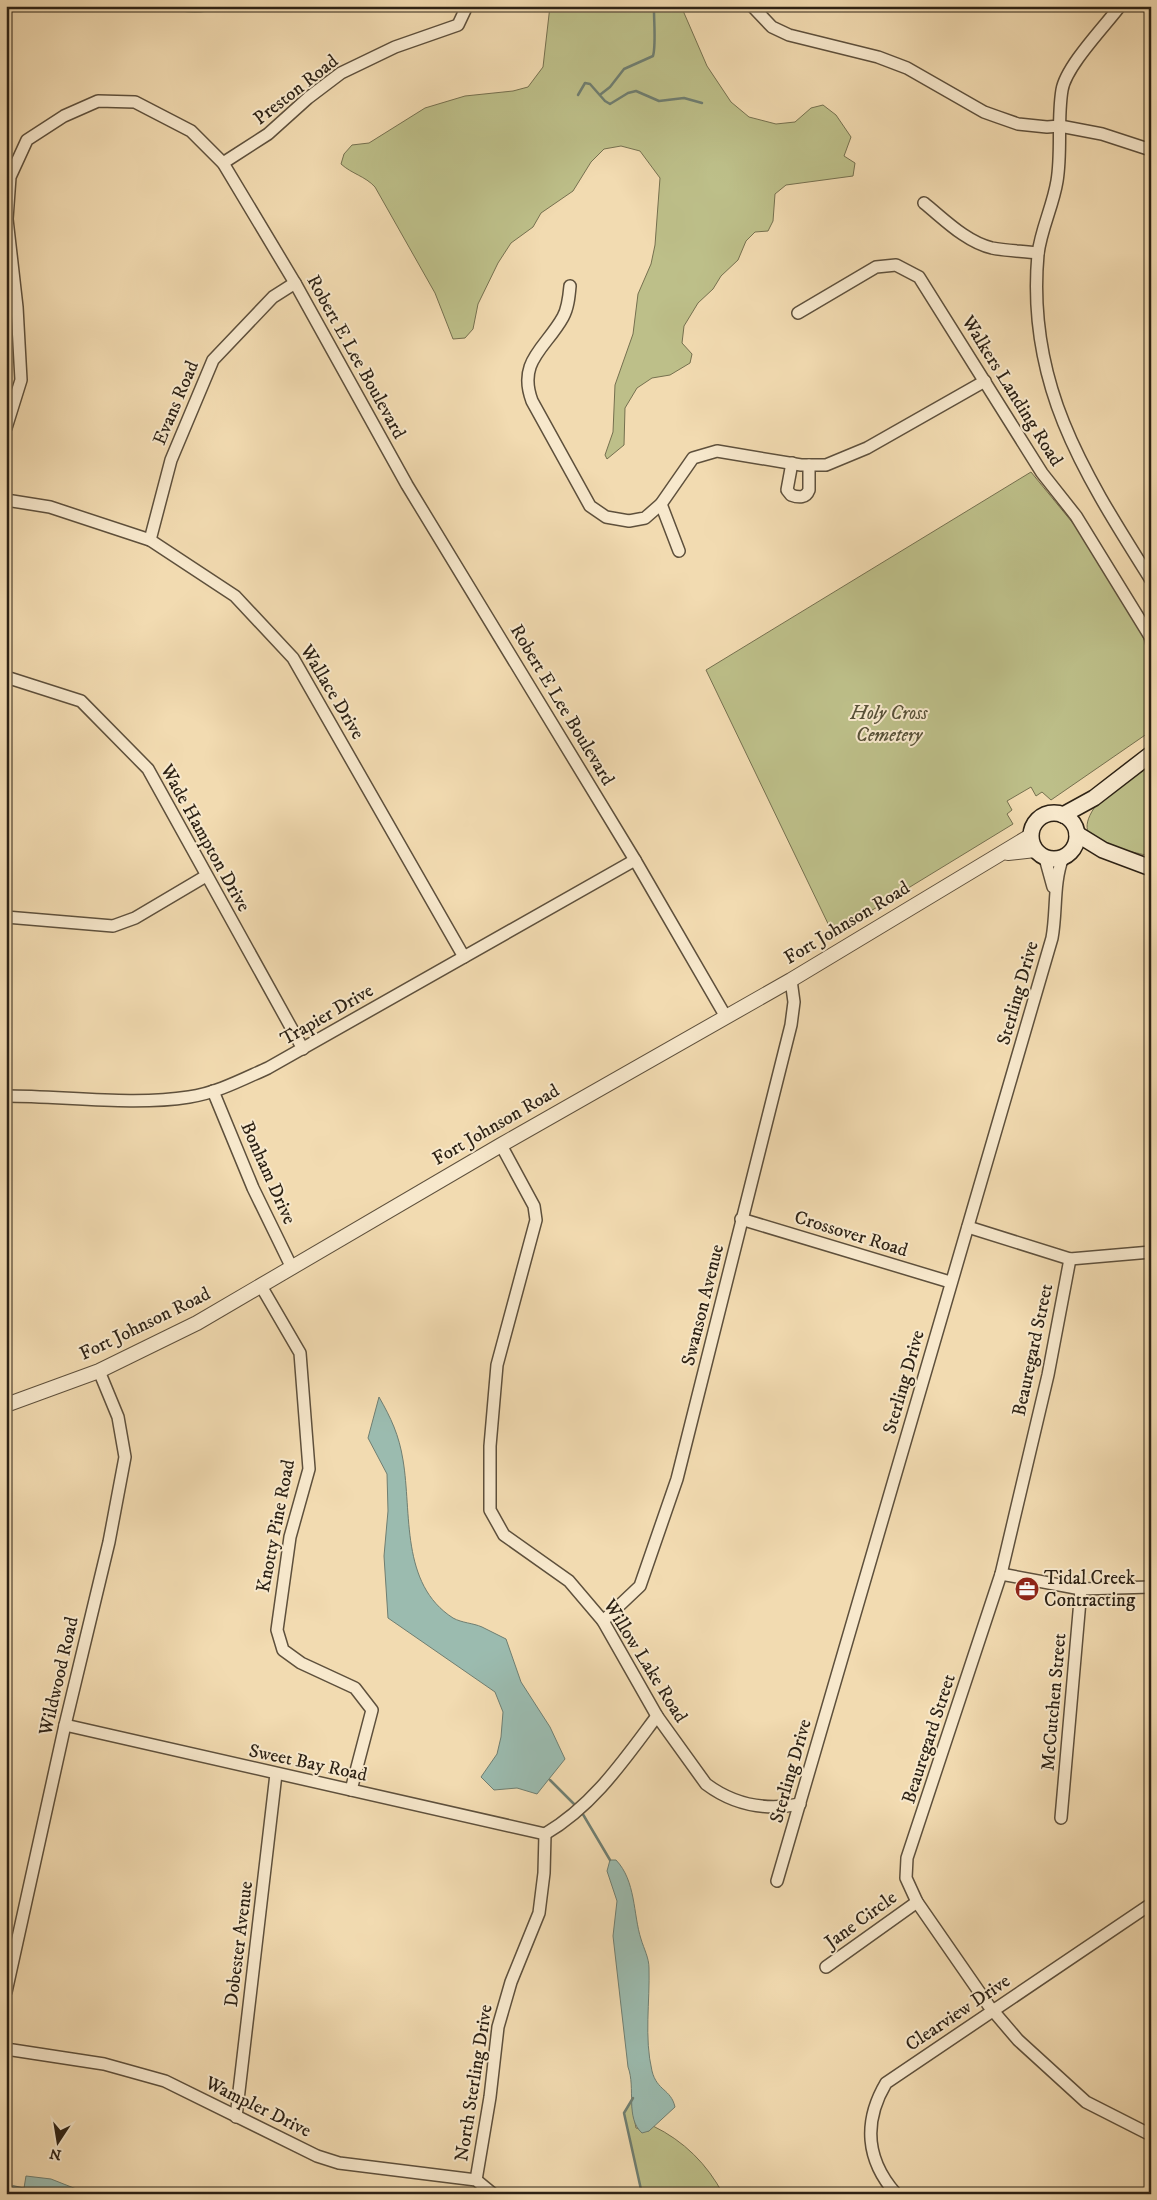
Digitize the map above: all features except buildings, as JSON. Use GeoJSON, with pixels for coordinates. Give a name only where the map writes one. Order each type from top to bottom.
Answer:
{"type":"FeatureCollection","features":[{"type":"Feature","properties":{"kind":"main road"},"geometry":{"type":"LineString","coordinates":[[1103,850],[1084,849],[1066,855],[1037,848],[1033,825],[1040,817],[1051,813],[1063,815],[1094,798],[1151,754]]}},
{"type":"Feature","properties":{"kind":"main road"},"geometry":{"type":"LineString","coordinates":[[1066,855],[1074,848],[1078,822],[1094,798]]}},
{"type":"Feature","properties":{"kind":"main road"},"geometry":{"type":"LineString","coordinates":[[1063,815],[1076,832],[1103,850],[1151,868]]}},
{"type":"Feature","properties":{"kind":"street","name":"Preston Road"},"geometry":{"type":"LineString","coordinates":[[223,163],[268,134],[308,98],[341,73],[395,47],[458,25],[467,6]]}},
{"type":"Feature","properties":{"kind":"street"},"geometry":{"type":"LineString","coordinates":[[752,6],[772,26],[789,35],[878,57],[907,68],[984,112],[1018,124],[1047,127],[1060,126],[1102,134],[1151,150]]}},
{"type":"Feature","properties":{"kind":"street"},"geometry":{"type":"LineString","coordinates":[[1120,6],[1079,58],[1062,88],[1058,179],[1038,253],[1038,315],[1046,376],[1070,442],[1097,495],[1151,580]]}},
{"type":"Feature","properties":{"kind":"street","name":"Robert E Lee Boulevard"},"geometry":{"type":"LineString","coordinates":[[6,428],[20,380],[17,307],[7,219],[10,177],[27,140],[64,116],[98,101],[135,102],[191,131],[223,163],[295,283],[407,484],[635,860],[726,1017]]}},
{"type":"Feature","properties":{"kind":"street"},"geometry":{"type":"LineString","coordinates":[[924,203],[961,232],[980,244],[992,248],[1038,253]]}},
{"type":"Feature","properties":{"kind":"street","name":"Walkers Landing Road"},"geometry":{"type":"LineString","coordinates":[[798,313],[876,267],[888,265],[905,268],[919,277],[1042,473],[1076,516],[1151,638]]}},
{"type":"Feature","properties":{"kind":"street","name":"Evans Road"},"geometry":{"type":"LineString","coordinates":[[150,540],[171,460],[213,360],[273,297],[295,283]]}},
{"type":"Feature","properties":{"kind":"street"},"geometry":{"type":"LineString","coordinates":[[570,286],[567,306],[562,318],[530,363],[527,388],[532,401],[590,506],[606,517],[629,521],[645,518],[661,504],[693,458],[717,450],[792,463],[826,465],[867,448],[984,381]]}},
{"type":"Feature","properties":{"kind":"street"},"geometry":{"type":"LineString","coordinates":[[792,463],[788,490],[791,496],[799,497],[804,496],[809,490],[809,465]]}},
{"type":"Feature","properties":{"kind":"street","name":"Wallace Drive"},"geometry":{"type":"LineString","coordinates":[[6,500],[50,507],[150,540],[235,596],[293,658],[464,957]]}},
{"type":"Feature","properties":{"kind":"street"},"geometry":{"type":"LineString","coordinates":[[661,504],[679,551]]}},
{"type":"Feature","properties":{"kind":"street","name":"Wade Hampton Drive"},"geometry":{"type":"LineString","coordinates":[[6,677],[81,701],[148,769],[303,1048]]}},
{"type":"Feature","properties":{"kind":"street","name":"Fort Johnson Road"},"geometry":{"type":"LineString","coordinates":[[6,1405],[99,1371],[197,1323],[501,1144],[791,980],[995,857],[1037,848]]}},
{"type":"Feature","properties":{"kind":"street","name":"Sterling Drive"},"geometry":{"type":"LineString","coordinates":[[1037,848],[1055,891]]}},
{"type":"Feature","properties":{"kind":"street","name":"Sterling Drive"},"geometry":{"type":"LineString","coordinates":[[778,1881],[950,1282],[968,1227],[987,1156],[1052,938],[1055,919],[1055,891],[1066,855]]}},
{"type":"Feature","properties":{"kind":"street","name":"Trapier Drive"},"geometry":{"type":"LineString","coordinates":[[6,1096],[153,1101],[191,1097],[213,1091],[268,1068],[635,860]]}},
{"type":"Feature","properties":{"kind":"street"},"geometry":{"type":"LineString","coordinates":[[6,917],[113,926],[135,918],[206,876]]}},
{"type":"Feature","properties":{"kind":"street","name":"Swanson Avenue"},"geometry":{"type":"LineString","coordinates":[[604,1621],[640,1586],[677,1479],[741,1219],[759,1159],[793,1015],[791,980]]}},
{"type":"Feature","properties":{"kind":"street","name":"Bonham Drive"},"geometry":{"type":"LineString","coordinates":[[213,1091],[260,1203],[292,1268]]}},
{"type":"Feature","properties":{"kind":"street","name":"Willow Lake Road"},"geometry":{"type":"LineString","coordinates":[[501,1144],[534,1206],[536,1220],[497,1365],[490,1446],[490,1510],[504,1534],[569,1581],[604,1621],[657,1716],[706,1784],[717,1792],[743,1804],[760,1807],[787,1807],[800,1804]]}},
{"type":"Feature","properties":{"kind":"street","name":"Crossover Road"},"geometry":{"type":"LineString","coordinates":[[741,1219],[950,1282]]}},
{"type":"Feature","properties":{"kind":"street"},"geometry":{"type":"LineString","coordinates":[[968,1227],[1070,1259],[1151,1252]]}},
{"type":"Feature","properties":{"kind":"street","name":"Beauregard Street"},"geometry":{"type":"LineString","coordinates":[[1070,1259],[1048,1375],[1000,1574],[907,1858],[906,1878],[917,1902],[993,2010],[1018,2040],[1086,2102],[1151,2135]]}},
{"type":"Feature","properties":{"kind":"street","name":"Knotty Pine Road"},"geometry":{"type":"LineString","coordinates":[[261,1286],[300,1353],[309,1469],[290,1537],[277,1630],[283,1650],[301,1663],[355,1688],[372,1710],[351,1790]]}},
{"type":"Feature","properties":{"kind":"street","name":"Wildwood Road"},"geometry":{"type":"LineString","coordinates":[[6,1992],[65,1725],[109,1542],[125,1457],[118,1417],[99,1371]]}},
{"type":"Feature","properties":{"kind":"street"},"geometry":{"type":"LineString","coordinates":[[1000,1574],[1081,1589],[1151,1587]]}},
{"type":"Feature","properties":{"kind":"street","name":"McCutchen Street"},"geometry":{"type":"LineString","coordinates":[[1061,1818],[1081,1589]]}},
{"type":"Feature","properties":{"kind":"street"},"geometry":{"type":"LineString","coordinates":[[545,1834],[560,1826],[607,1783],[657,1716]]}},
{"type":"Feature","properties":{"kind":"street","name":"Sweet Bay Road"},"geometry":{"type":"LineString","coordinates":[[65,1725],[545,1834]]}},
{"type":"Feature","properties":{"kind":"street","name":"Dobester Avenue"},"geometry":{"type":"LineString","coordinates":[[236,2117],[276,1774]]}},
{"type":"Feature","properties":{"kind":"street","name":"North Sterling Drive"},"geometry":{"type":"LineString","coordinates":[[476,2180],[490,2098],[498,2027],[511,1982],[539,1914],[544,1873],[545,1834]]}},
{"type":"Feature","properties":{"kind":"street","name":"Jane Circle"},"geometry":{"type":"LineString","coordinates":[[826,1967],[917,1902]]}},
{"type":"Feature","properties":{"kind":"street","name":"Clearview Drive"},"geometry":{"type":"LineString","coordinates":[[896,2194],[880,2173],[874,2160],[873,2118],[876,2100],[886,2083],[1151,1904]]}},
{"type":"Feature","properties":{"kind":"street","name":"Wampler Drive"},"geometry":{"type":"LineString","coordinates":[[6,2049],[104,2064],[165,2081],[317,2156],[339,2163],[476,2180]]}},
{"type":"Feature","properties":{"kind":"street"},"geometry":{"type":"LineString","coordinates":[[476,2180],[493,2194]]}},
{"type":"Feature","properties":{"kind":"green space"},"geometry":{"type":"Polygon","coordinates":[[[149,6],[284,6],[269,11],[220,8],[194,12],[149,6]]]}},
{"type":"Feature","properties":{"kind":"green space"},"geometry":{"type":"Polygon","coordinates":[[[550,6],[681,6],[707,66],[731,102],[749,117],[776,124],[795,122],[811,108],[823,105],[836,115],[851,137],[844,156],[855,163],[853,176],[786,185],[775,194],[773,221],[768,231],[755,232],[746,241],[738,260],[721,276],[713,289],[698,303],[684,326],[682,343],[692,354],[690,363],[670,375],[652,378],[637,388],[625,408],[624,445],[607,459],[605,455],[613,432],[615,385],[633,334],[638,294],[651,264],[655,245],[660,178],[640,151],[621,146],[604,149],[591,162],[573,191],[541,213],[533,227],[511,243],[498,263],[478,304],[473,329],[465,338],[453,339],[435,293],[375,187],[341,164],[344,154],[352,145],[369,143],[425,108],[465,96],[513,91],[528,87],[543,67],[550,6]]]}},
{"type":"Feature","properties":{"kind":"green space","name":"Holy Cross Cemetery"},"geometry":{"type":"Polygon","coordinates":[[[1031,472],[1076,527],[1140,628],[1149,666],[1151,731],[1051,800],[1042,792],[1036,796],[1031,787],[1007,801],[1012,810],[1007,814],[1013,824],[833,934],[706,670],[1031,472]]]}},
{"type":"Feature","properties":{"kind":"green space"},"geometry":{"type":"Polygon","coordinates":[[[1151,761],[1151,857],[1114,848],[1092,838],[1087,830],[1088,819],[1097,804],[1151,761]]]}},
{"type":"Feature","properties":{"kind":"green space"},"geometry":{"type":"Polygon","coordinates":[[[633,2098],[632,2106],[636,2128],[649,2131],[653,2126],[685,2146],[710,2173],[723,2194],[642,2194],[624,2113],[633,2098]]]}},
{"type":"Feature","properties":{"kind":"shaded area"},"geometry":{"type":"Polygon","coordinates":[[[379,1397],[394,1427],[401,1451],[406,1481],[412,1546],[416,1567],[424,1586],[436,1604],[453,1618],[482,1627],[506,1639],[521,1682],[550,1727],[565,1759],[537,1794],[517,1788],[494,1790],[481,1777],[497,1754],[501,1737],[503,1712],[495,1692],[388,1618],[384,1556],[388,1511],[387,1474],[368,1438],[379,1397]]]}},
{"type":"Feature","properties":{"kind":"shaded area"},"geometry":{"type":"Polygon","coordinates":[[[610,1860],[616,1860],[622,1868],[631,1888],[638,1929],[649,1968],[648,2045],[652,2071],[657,2083],[673,2101],[675,2107],[649,2131],[642,2133],[637,2127],[632,2111],[631,2084],[613,1936],[617,1901],[607,1871],[610,1860]]]}},
{"type":"Feature","properties":{"kind":"shaded area"},"geometry":{"type":"Polygon","coordinates":[[[26,2176],[51,2179],[89,2194],[6,2194],[6,2184],[24,2188],[26,2176]]]}},
{"type":"Feature","properties":{"kind":"waterway"},"geometry":{"type":"LineString","coordinates":[[601,94],[610,87],[624,69],[653,56],[655,40],[654,11],[650,6]]}},
{"type":"Feature","properties":{"kind":"waterway"},"geometry":{"type":"LineString","coordinates":[[578,95],[585,83],[590,84],[610,104],[628,93],[636,91],[659,101],[684,98],[702,103]]}},
{"type":"Feature","properties":{"kind":"waterway"},"geometry":{"type":"LineString","coordinates":[[550,1780],[577,1807]]}},
{"type":"Feature","properties":{"kind":"waterway"},"geometry":{"type":"LineString","coordinates":[[581,1811],[610,1860]]}},
{"type":"Feature","properties":{"kind":"waterway"},"geometry":{"type":"LineString","coordinates":[[633,2098],[624,2113],[642,2194]]}},
{"type":"Feature","properties":{"kind":"place","name":"Tidal Creek Contracting"},"geometry":{"type":"Point","coordinates":[1027,1589]}}]}
